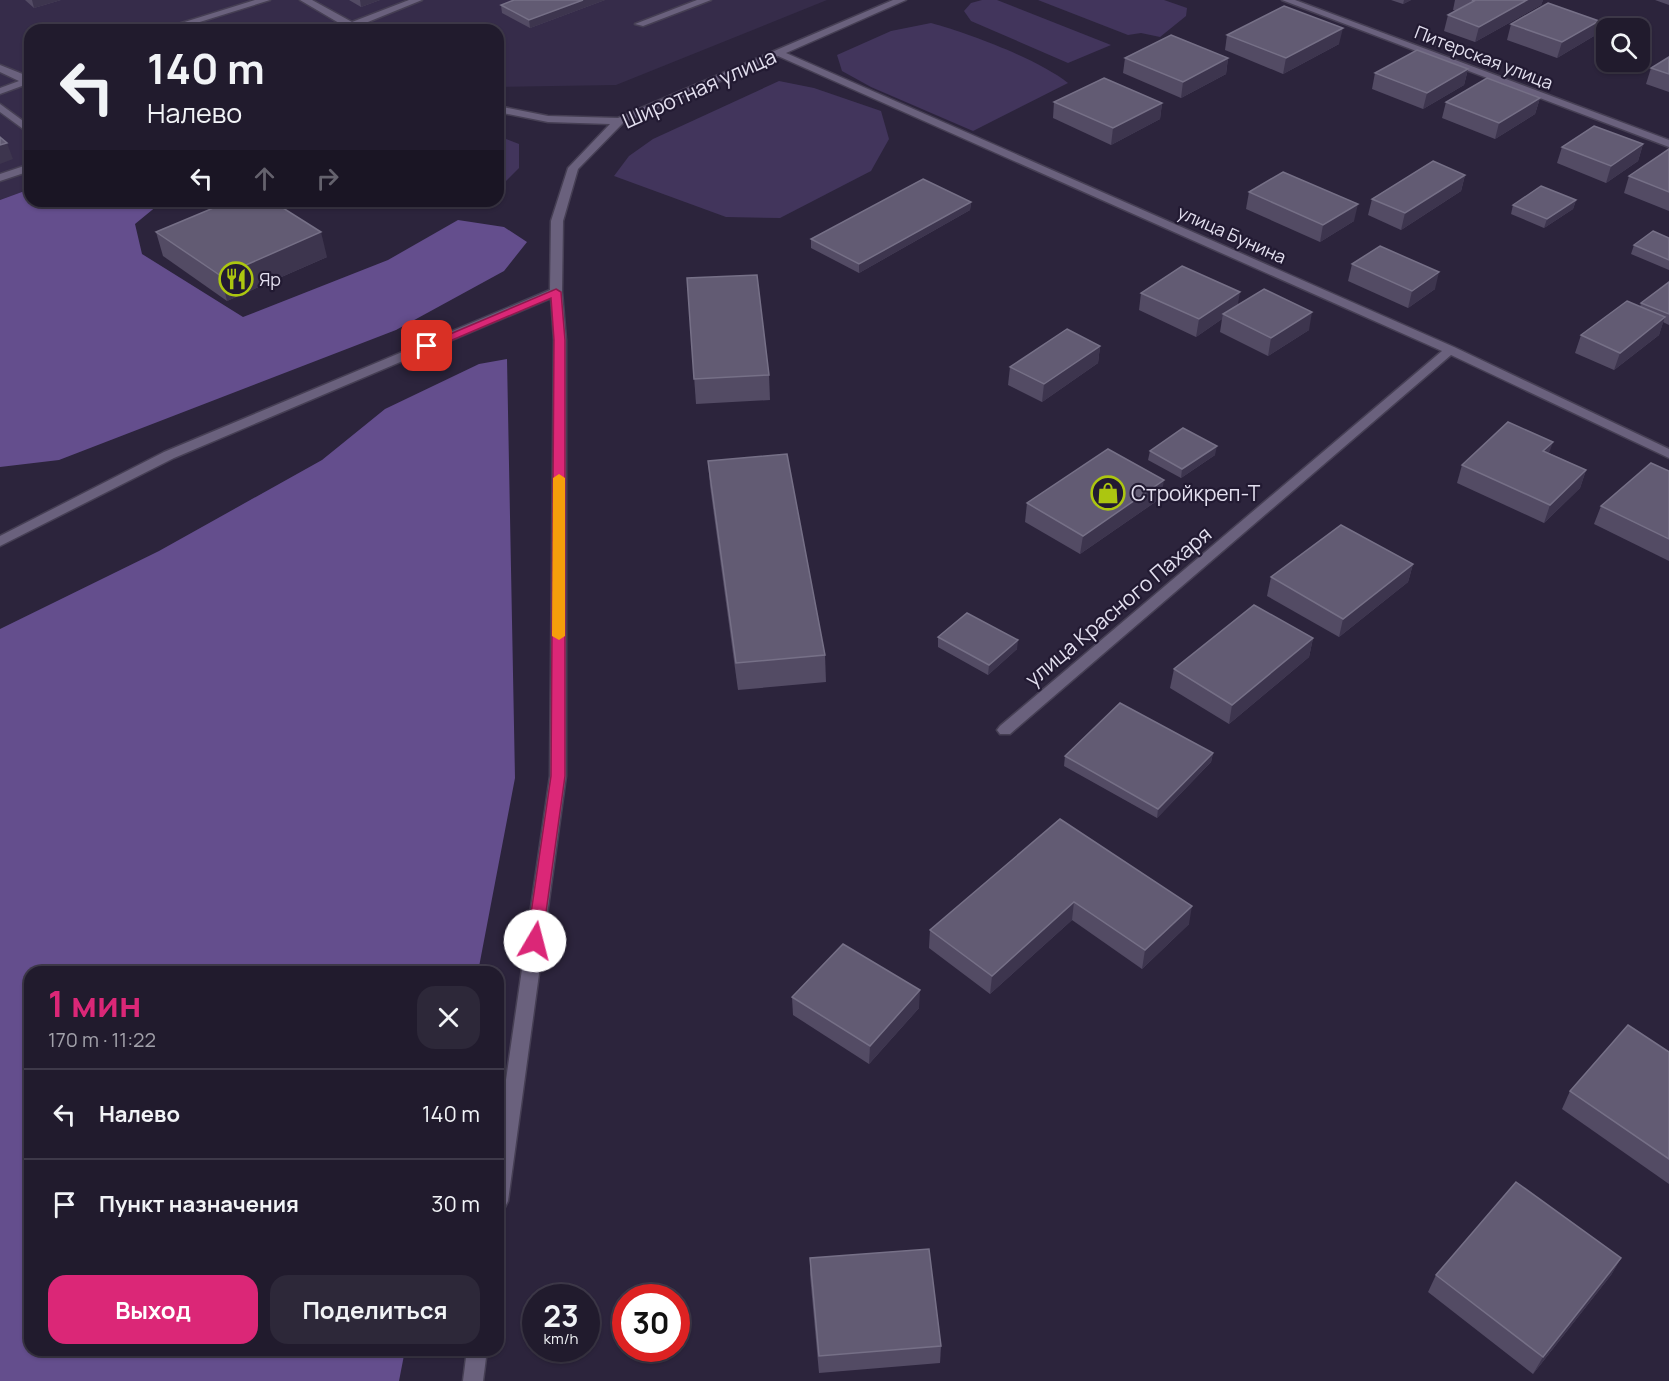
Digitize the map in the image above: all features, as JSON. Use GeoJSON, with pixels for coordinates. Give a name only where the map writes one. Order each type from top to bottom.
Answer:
{"type":"FeatureCollection","features":[{"type":"Feature","properties":{"kind":"street"},"geometry":{"type":"LineString","coordinates":[[184,24],[265,0]]}},
{"type":"Feature","properties":{"kind":"street"},"geometry":{"type":"LineString","coordinates":[[305,0],[348,24]]}},
{"type":"Feature","properties":{"kind":"street"},"geometry":{"type":"LineString","coordinates":[[364,24],[417,0]]}},
{"type":"Feature","properties":{"kind":"street"},"geometry":{"type":"LineString","coordinates":[[640,24],[706,0]]}},
{"type":"Feature","properties":{"kind":"street","name":"Широтная улица"},"geometry":{"type":"LineString","coordinates":[[504,1159],[558,776],[560,340],[556,292],[557,221],[573,168],[619,121],[901,0]]}},
{"type":"Feature","properties":{"kind":"street","name":"Питерская улица"},"geometry":{"type":"LineString","coordinates":[[1287,0],[1669,144]]}},
{"type":"Feature","properties":{"kind":"street","name":"улица Бунина"},"geometry":{"type":"LineString","coordinates":[[778,52],[1450,350],[1669,454]]}},
{"type":"Feature","properties":{"kind":"street"},"geometry":{"type":"LineString","coordinates":[[0,68],[24,79]]}},
{"type":"Feature","properties":{"kind":"street"},"geometry":{"type":"LineString","coordinates":[[0,92],[24,83]]}},
{"type":"Feature","properties":{"kind":"street"},"geometry":{"type":"LineString","coordinates":[[0,107],[24,126]]}},
{"type":"Feature","properties":{"kind":"street"},"geometry":{"type":"LineString","coordinates":[[504,110],[548,119],[619,121]]}},
{"type":"Feature","properties":{"kind":"street"},"geometry":{"type":"LineString","coordinates":[[0,178],[24,169]]}},
{"type":"Feature","properties":{"kind":"street"},"geometry":{"type":"LineString","coordinates":[[0,542],[169,455],[556,292]]}},
{"type":"Feature","properties":{"kind":"street","name":"улица Красного Пахаря"},"geometry":{"type":"LineString","coordinates":[[1005,729],[1450,350]]}},
{"type":"Feature","properties":{"kind":"street"},"geometry":{"type":"LineString","coordinates":[[473,1381],[476,1356]]}},
{"type":"Feature","properties":{"kind":"shaded area"},"geometry":{"type":"Polygon","coordinates":[[[0,0],[827,0],[616,85],[504,87],[504,24],[24,24],[24,191],[0,200],[0,0]]]}},
{"type":"Feature","properties":{"kind":"shaded area"},"geometry":{"type":"Polygon","coordinates":[[[997,0],[1111,45],[1068,63],[971,21],[964,11],[971,3],[997,0]]]}},
{"type":"Feature","properties":{"kind":"shaded area"},"geometry":{"type":"Polygon","coordinates":[[[1038,0],[1164,0],[1187,8],[1186,16],[1160,37],[1141,33],[1128,35],[1038,0]]]}},
{"type":"Feature","properties":{"kind":"shaded area"},"geometry":{"type":"Polygon","coordinates":[[[931,23],[964,33],[1021,56],[1068,83],[973,131],[871,87],[842,71],[837,55],[891,31],[931,23]]]}},
{"type":"Feature","properties":{"kind":"shaded area"},"geometry":{"type":"Polygon","coordinates":[[[779,81],[814,88],[881,111],[889,139],[871,171],[780,218],[726,217],[614,176],[629,156],[653,139],[779,81]]]}},
{"type":"Feature","properties":{"kind":"shaded area"},"geometry":{"type":"Polygon","coordinates":[[[504,138],[519,144],[519,168],[504,183],[504,138]]]}},
{"type":"Feature","properties":{"kind":"shaded area"},"geometry":{"type":"Polygon","coordinates":[[[24,191],[24,207],[156,207],[135,224],[142,254],[243,317],[388,260],[458,220],[504,227],[527,242],[504,271],[396,330],[59,460],[0,467],[0,200],[24,191]]]}},
{"type":"Feature","properties":{"kind":"shaded area"},"geometry":{"type":"Polygon","coordinates":[[[507,359],[515,778],[479,966],[24,966],[24,1356],[404,1356],[399,1381],[0,1381],[0,629],[159,551],[322,460],[385,409],[479,364],[507,359]]]}},
{"type":"Feature","properties":{"kind":"building"},"geometry":{"type":"Polygon","coordinates":[[[514,0],[583,0],[529,20],[501,5],[514,0]]]}},
{"type":"Feature","properties":{"kind":"building"},"geometry":{"type":"Polygon","coordinates":[[[1472,0],[1527,0],[1479,27],[1448,15],[1474,1],[1472,0]]]}},
{"type":"Feature","properties":{"kind":"building"},"geometry":{"type":"Polygon","coordinates":[[[1548,3],[1596,20],[1596,23],[1562,42],[1511,24],[1548,3]]]}},
{"type":"Feature","properties":{"kind":"building"},"geometry":{"type":"Polygon","coordinates":[[[1284,6],[1343,28],[1286,58],[1227,35],[1284,6]]]}},
{"type":"Feature","properties":{"kind":"building"},"geometry":{"type":"Polygon","coordinates":[[[1171,35],[1228,58],[1183,82],[1125,58],[1171,35]]]}},
{"type":"Feature","properties":{"kind":"building"},"geometry":{"type":"Polygon","coordinates":[[[1417,50],[1468,69],[1427,93],[1375,73],[1417,50]]]}},
{"type":"Feature","properties":{"kind":"building"},"geometry":{"type":"Polygon","coordinates":[[[1669,57],[1669,74],[1651,68],[1669,57]]]}},
{"type":"Feature","properties":{"kind":"building"},"geometry":{"type":"Polygon","coordinates":[[[1104,78],[1162,103],[1113,128],[1054,102],[1104,78]]]}},
{"type":"Feature","properties":{"kind":"building"},"geometry":{"type":"Polygon","coordinates":[[[1487,78],[1540,98],[1499,123],[1446,102],[1487,78]]]}},
{"type":"Feature","properties":{"kind":"building"},"geometry":{"type":"Polygon","coordinates":[[[1594,126],[1643,144],[1611,166],[1562,147],[1594,126]]]}},
{"type":"Feature","properties":{"kind":"building"},"geometry":{"type":"Polygon","coordinates":[[[0,137],[7,143],[0,145],[0,137]]]}},
{"type":"Feature","properties":{"kind":"building"},"geometry":{"type":"Polygon","coordinates":[[[1669,149],[1669,192],[1629,176],[1669,149]]]}},
{"type":"Feature","properties":{"kind":"building"},"geometry":{"type":"Polygon","coordinates":[[[1433,161],[1465,175],[1405,213],[1372,199],[1433,161]]]}},
{"type":"Feature","properties":{"kind":"building"},"geometry":{"type":"Polygon","coordinates":[[[1283,172],[1358,204],[1323,225],[1249,192],[1283,172]]]}},
{"type":"Feature","properties":{"kind":"building"},"geometry":{"type":"Polygon","coordinates":[[[923,179],[971,202],[859,264],[811,239],[923,179]]]}},
{"type":"Feature","properties":{"kind":"building"},"geometry":{"type":"Polygon","coordinates":[[[1541,186],[1576,200],[1547,219],[1513,205],[1541,186]]]}},
{"type":"Feature","properties":{"kind":"building"},"geometry":{"type":"Polygon","coordinates":[[[216,207],[281,207],[321,232],[221,276],[156,232],[216,207]]]}},
{"type":"Feature","properties":{"kind":"building"},"geometry":{"type":"Polygon","coordinates":[[[1653,231],[1669,238],[1669,260],[1634,245],[1653,231]]]}},
{"type":"Feature","properties":{"kind":"building"},"geometry":{"type":"Polygon","coordinates":[[[1380,246],[1439,272],[1412,291],[1352,264],[1380,246]]]}},
{"type":"Feature","properties":{"kind":"building"},"geometry":{"type":"Polygon","coordinates":[[[1182,266],[1240,292],[1199,319],[1141,293],[1182,266]]]}},
{"type":"Feature","properties":{"kind":"building"},"geometry":{"type":"Polygon","coordinates":[[[757,275],[769,375],[694,379],[687,278],[757,275]]]}},
{"type":"Feature","properties":{"kind":"building"},"geometry":{"type":"Polygon","coordinates":[[[1669,282],[1669,314],[1641,303],[1669,282]]]}},
{"type":"Feature","properties":{"kind":"building"},"geometry":{"type":"Polygon","coordinates":[[[1264,289],[1312,312],[1271,338],[1223,314],[1264,289]]]}},
{"type":"Feature","properties":{"kind":"building"},"geometry":{"type":"Polygon","coordinates":[[[1627,301],[1665,317],[1620,353],[1581,335],[1627,301]]]}},
{"type":"Feature","properties":{"kind":"building"},"geometry":{"type":"Polygon","coordinates":[[[1067,329],[1100,346],[1044,384],[1010,367],[1067,329]]]}},
{"type":"Feature","properties":{"kind":"building"},"geometry":{"type":"Polygon","coordinates":[[[1508,422],[1553,442],[1543,451],[1586,470],[1550,505],[1462,465],[1508,422]]]}},
{"type":"Feature","properties":{"kind":"building"},"geometry":{"type":"Polygon","coordinates":[[[1183,428],[1217,446],[1182,469],[1150,451],[1183,428]]]}},
{"type":"Feature","properties":{"kind":"building"},"geometry":{"type":"Polygon","coordinates":[[[1108,449],[1164,480],[1083,536],[1027,503],[1108,449]]]}},
{"type":"Feature","properties":{"kind":"building"},"geometry":{"type":"Polygon","coordinates":[[[787,454],[825,655],[736,663],[708,461],[787,454]]]}},
{"type":"Feature","properties":{"kind":"building"},"geometry":{"type":"Polygon","coordinates":[[[1651,463],[1669,471],[1669,539],[1601,506],[1651,463]]]}},
{"type":"Feature","properties":{"kind":"building"},"geometry":{"type":"Polygon","coordinates":[[[1341,525],[1413,564],[1343,619],[1271,577],[1341,525]]]}},
{"type":"Feature","properties":{"kind":"building"},"geometry":{"type":"Polygon","coordinates":[[[1254,605],[1313,638],[1232,705],[1174,669],[1254,605]]]}},
{"type":"Feature","properties":{"kind":"building"},"geometry":{"type":"Polygon","coordinates":[[[967,613],[1018,640],[989,665],[938,637],[967,613]]]}},
{"type":"Feature","properties":{"kind":"building"},"geometry":{"type":"Polygon","coordinates":[[[1120,703],[1213,753],[1158,809],[1065,756],[1120,703]]]}},
{"type":"Feature","properties":{"kind":"building"},"geometry":{"type":"Polygon","coordinates":[[[1060,819],[1192,906],[1145,950],[1074,902],[992,976],[930,930],[1060,819]]]}},
{"type":"Feature","properties":{"kind":"building"},"geometry":{"type":"Polygon","coordinates":[[[843,944],[920,990],[870,1046],[792,997],[843,944]]]}},
{"type":"Feature","properties":{"kind":"building"},"geometry":{"type":"Polygon","coordinates":[[[1628,1025],[1669,1052],[1669,1159],[1570,1091],[1628,1025]]]}},
{"type":"Feature","properties":{"kind":"building"},"geometry":{"type":"Polygon","coordinates":[[[1516,1182],[1621,1258],[1543,1357],[1436,1275],[1516,1182]]]}},
{"type":"Feature","properties":{"kind":"building"},"geometry":{"type":"Polygon","coordinates":[[[929,1249],[941,1346],[819,1356],[810,1258],[929,1249]]]}},
{"type":"Feature","properties":{"kind":"slow traffic"},"geometry":{"type":"LineString","coordinates":[[559,478],[559,636]]}},
{"type":"Feature","properties":{"kind":"place","name":"Яр"},"geometry":{"type":"Point","coordinates":[236,279]}},
{"type":"Feature","properties":{"kind":"place","name":"Стройкреп-Т"},"geometry":{"type":"Point","coordinates":[1108,493]}},
{"type":"Feature","properties":{"kind":"route"},"geometry":{"type":"LineString","coordinates":[[427,346],[556,292],[560,340],[558,776],[535,941]]}}]}
